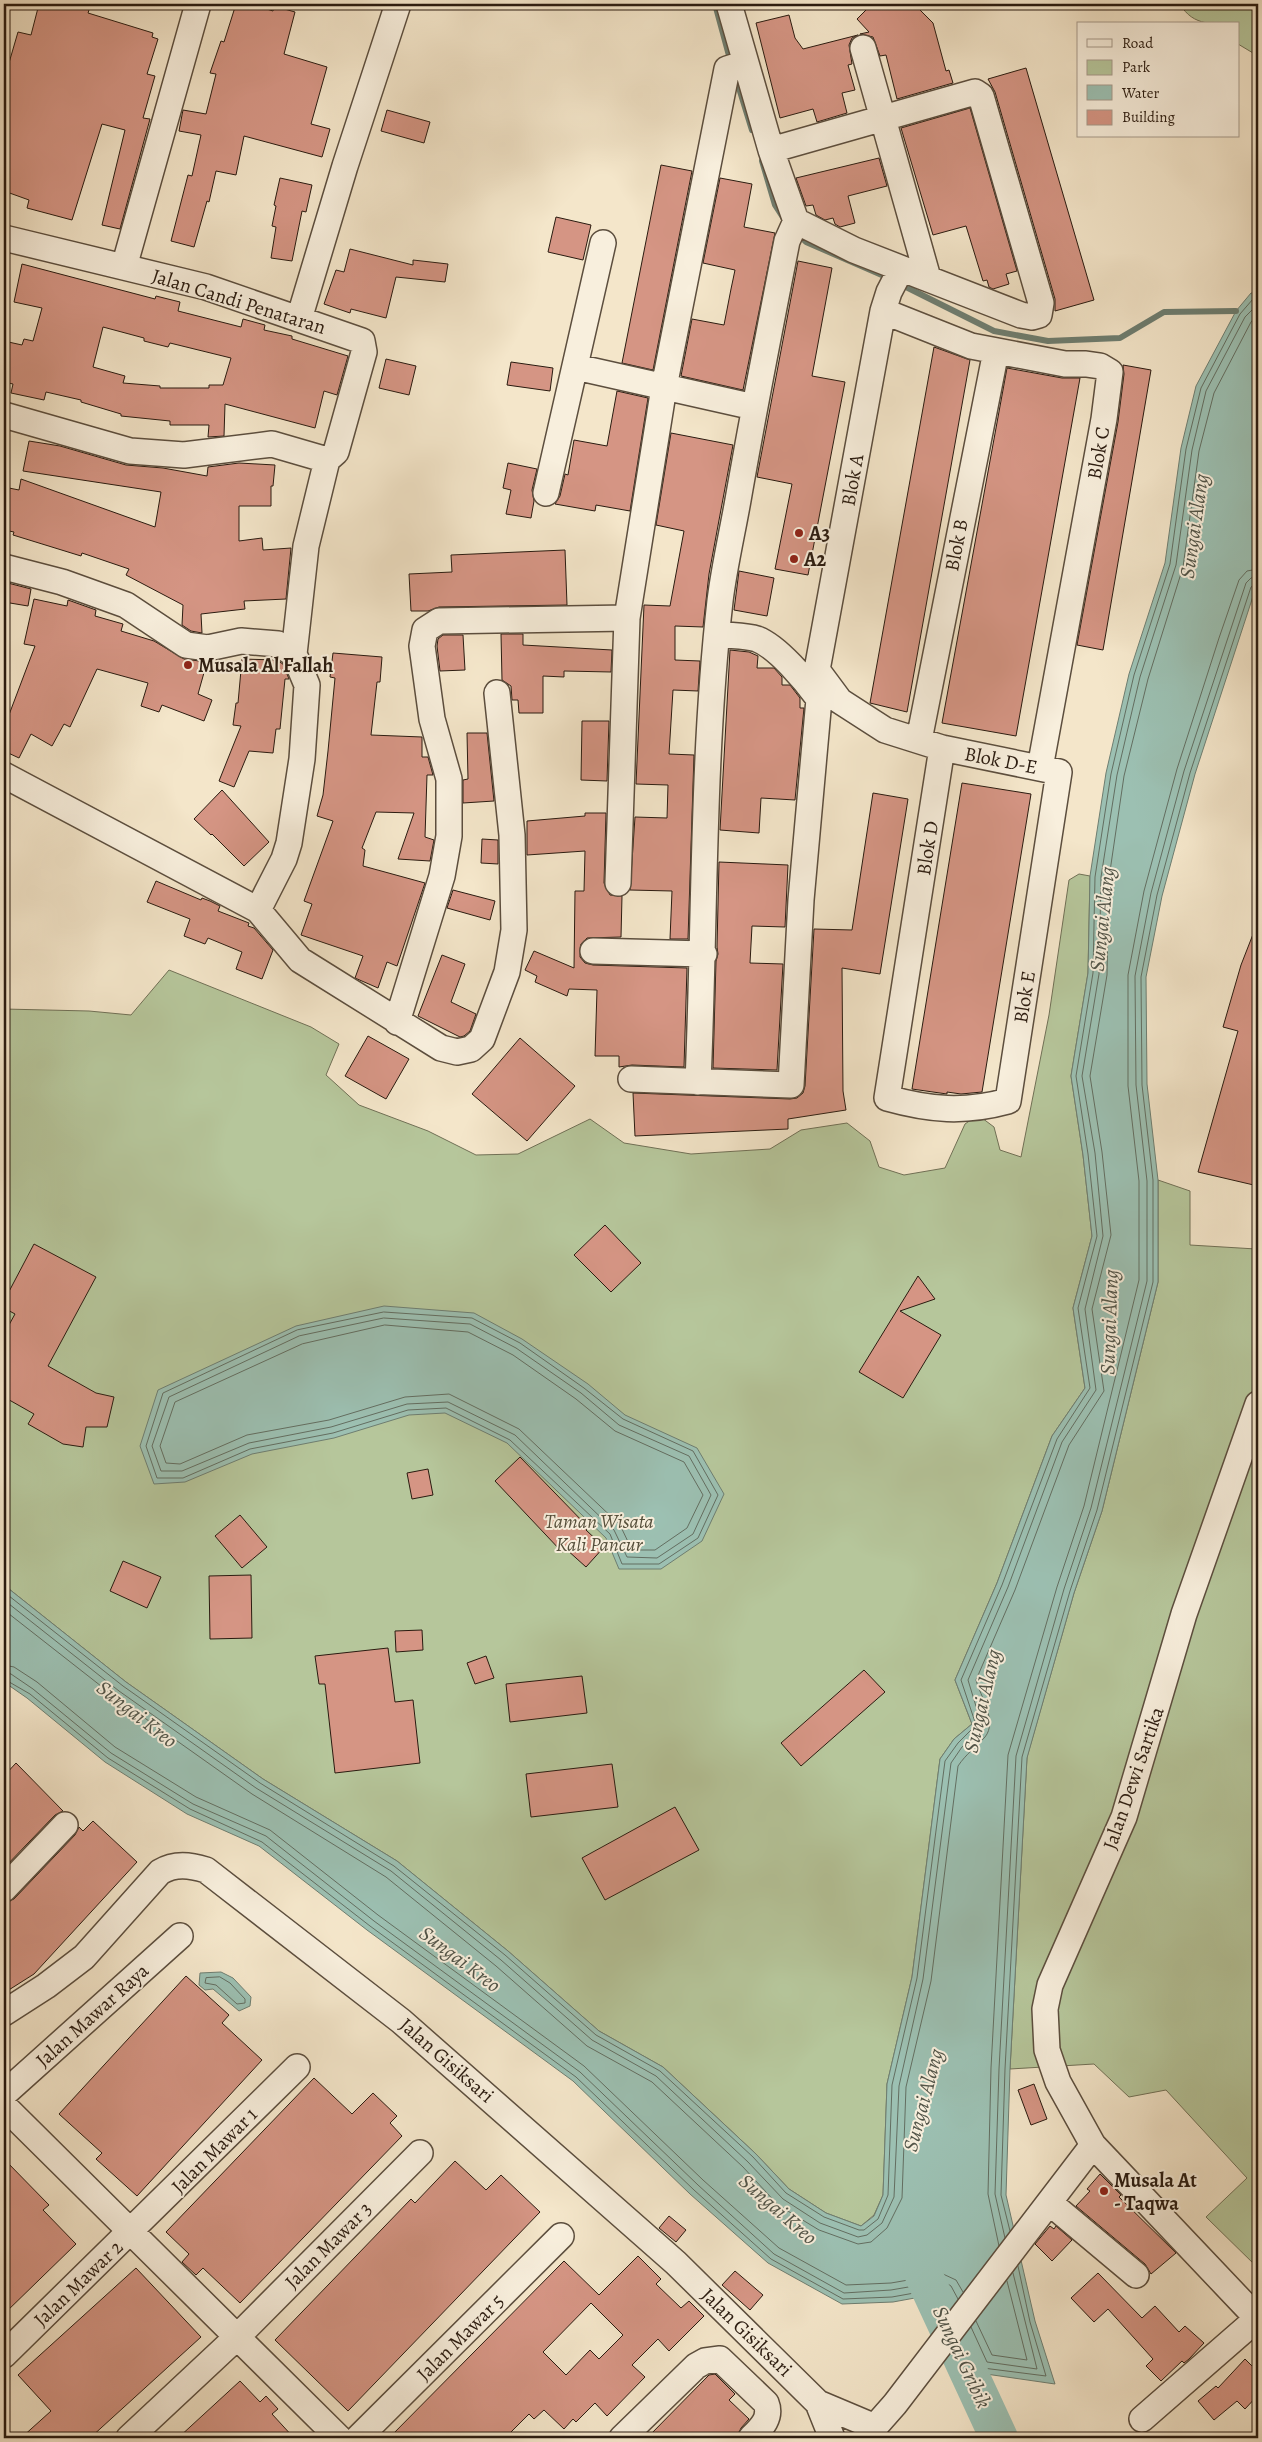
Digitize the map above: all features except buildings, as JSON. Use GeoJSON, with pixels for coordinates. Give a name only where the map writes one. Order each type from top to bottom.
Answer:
{"type":"FeatureCollection","features":[{"type":"Feature","properties":{"kind":"street"},"geometry":{"type":"LineString","coordinates":[[124,267],[198,4]]}},
{"type":"Feature","properties":{"kind":"street"},"geometry":{"type":"LineString","coordinates":[[299,319],[345,166],[398,4]]}},
{"type":"Feature","properties":{"kind":"street"},"geometry":{"type":"LineString","coordinates":[[698,1082],[704,954],[701,907],[709,734],[720,600],[754,407],[792,230],[771,150],[736,65],[729,4]]}},
{"type":"Feature","properties":{"kind":"street"},"geometry":{"type":"LineString","coordinates":[[863,48],[885,119],[928,278]]}},
{"type":"Feature","properties":{"kind":"street"},"geometry":{"type":"LineString","coordinates":[[618,883],[627,618],[664,387],[736,65]]}},
{"type":"Feature","properties":{"kind":"street"},"geometry":{"type":"LineString","coordinates":[[771,150],[976,92],[981,96],[1041,303],[1038,314],[1032,317],[928,278],[892,287],[854,250],[792,230]]}},
{"type":"Feature","properties":{"kind":"street","name":"Jalan Candi Penataran"},"geometry":{"type":"LineString","coordinates":[[4,238],[206,287],[362,341],[364,352],[331,456]]}},
{"type":"Feature","properties":{"kind":"street"},"geometry":{"type":"LineString","coordinates":[[546,493],[603,243]]}},
{"type":"Feature","properties":{"kind":"street","name":"Blok C"},"geometry":{"type":"LineString","coordinates":[[892,287],[941,335],[971,346],[1065,364],[1100,366],[1110,372],[1050,770]]}},
{"type":"Feature","properties":{"kind":"street","name":"Blok A"},"geometry":{"type":"LineString","coordinates":[[892,287],[817,670],[840,701],[885,730],[919,740]]}},
{"type":"Feature","properties":{"kind":"street","name":"Blok B"},"geometry":{"type":"LineString","coordinates":[[919,740],[996,351]]}},
{"type":"Feature","properties":{"kind":"street"},"geometry":{"type":"LineString","coordinates":[[576,367],[754,407]]}},
{"type":"Feature","properties":{"kind":"street"},"geometry":{"type":"LineString","coordinates":[[4,416],[130,451],[184,455],[272,444],[331,456],[306,546],[294,654],[307,685],[302,758],[287,851],[258,910]]}},
{"type":"Feature","properties":{"kind":"street"},"geometry":{"type":"LineString","coordinates":[[4,568],[62,582],[126,604],[186,645],[208,648],[241,641],[278,644],[294,654]]}},
{"type":"Feature","properties":{"kind":"street"},"geometry":{"type":"LineString","coordinates":[[397,1022],[442,876],[449,836],[449,779],[432,719],[422,646],[425,630],[438,621],[627,618]]}},
{"type":"Feature","properties":{"kind":"street"},"geometry":{"type":"LineString","coordinates":[[631,1079],[791,1085],[801,900],[819,699],[799,673],[764,643],[756,639],[718,634]]}},
{"type":"Feature","properties":{"kind":"street"},"geometry":{"type":"LineString","coordinates":[[4,775],[258,910],[300,960],[441,1048],[457,1052],[471,1049],[482,1039],[507,972],[514,930],[512,835],[497,693]]}},
{"type":"Feature","properties":{"kind":"street"},"geometry":{"type":"LineString","coordinates":[[919,740],[942,748]]}},
{"type":"Feature","properties":{"kind":"street","name":"Blok D-E"},"geometry":{"type":"LineString","coordinates":[[942,748],[1050,770]]}},
{"type":"Feature","properties":{"kind":"street","name":"Blok D"},"geometry":{"type":"LineString","coordinates":[[887,1098],[942,748]]}},
{"type":"Feature","properties":{"kind":"street","name":"Blok E"},"geometry":{"type":"LineString","coordinates":[[887,1098],[918,1107],[955,1110],[1008,1101],[1050,770]]}},
{"type":"Feature","properties":{"kind":"street"},"geometry":{"type":"LineString","coordinates":[[593,951],[704,954]]}},
{"type":"Feature","properties":{"kind":"street","name":"Jalan Dewi Sartika"},"geometry":{"type":"LineString","coordinates":[[1258,1404],[1184,1614],[1124,1817],[1050,1986],[1046,2009],[1047,2050],[1058,2082],[1093,2145],[1258,2318]]}},
{"type":"Feature","properties":{"kind":"street"},"geometry":{"type":"LineString","coordinates":[[4,1889],[65,1825]]}},
{"type":"Feature","properties":{"kind":"street","name":"Jalan Gisiksari"},"geometry":{"type":"LineString","coordinates":[[4,2014],[46,1986],[84,1957],[160,1872],[168,1867],[191,1865],[206,1870],[401,2021],[676,2263],[818,2403],[870,2433]]}},
{"type":"Feature","properties":{"kind":"street","name":"Jalan Mawar Raya"},"geometry":{"type":"LineString","coordinates":[[4,2094],[180,1936]]}},
{"type":"Feature","properties":{"kind":"street","name":"Jalan Mawar 1"},"geometry":{"type":"LineString","coordinates":[[130,2232],[297,2067]]}},
{"type":"Feature","properties":{"kind":"street"},"geometry":{"type":"LineString","coordinates":[[4,2106],[338,2438]]}},
{"type":"Feature","properties":{"kind":"street"},"geometry":{"type":"LineString","coordinates":[[870,2433],[895,2404],[1093,2145]]}},
{"type":"Feature","properties":{"kind":"street","name":"Jalan Mawar 3"},"geometry":{"type":"LineString","coordinates":[[129,2438],[237,2338],[420,2153]]}},
{"type":"Feature","properties":{"kind":"street"},"geometry":{"type":"LineString","coordinates":[[1050,2203],[1136,2275]]}},
{"type":"Feature","properties":{"kind":"street","name":"Jalan Mawar 2"},"geometry":{"type":"LineString","coordinates":[[4,2355],[130,2232]]}},
{"type":"Feature","properties":{"kind":"street","name":"Jalan Mawar 5"},"geometry":{"type":"LineString","coordinates":[[358,2438],[561,2236]]}},
{"type":"Feature","properties":{"kind":"street"},"geometry":{"type":"LineString","coordinates":[[1142,2419],[1258,2318]]}},
{"type":"Feature","properties":{"kind":"street"},"geometry":{"type":"LineString","coordinates":[[622,2438],[696,2366],[705,2361],[720,2359],[766,2403],[768,2409],[766,2423],[751,2438]]}},
{"type":"Feature","properties":{"kind":"street"},"geometry":{"type":"LineString","coordinates":[[818,2403],[832,2438]]}},
{"type":"Feature","properties":{"kind":"green space"},"geometry":{"type":"Polygon","coordinates":[[[1180,4],[1258,4],[1258,56],[1240,45],[1240,22],[1203,22],[1191,17],[1180,4]]]}},
{"type":"Feature","properties":{"kind":"green space","name":"Taman Wisata Kali Pancur"},"geometry":{"type":"Polygon","coordinates":[[[1079,874],[1090,876],[1088,973],[1071,1076],[1083,1155],[1092,1236],[1073,1308],[1085,1388],[1052,1436],[997,1583],[955,1680],[972,1724],[954,1739],[940,1759],[912,1977],[887,2084],[883,2195],[874,2215],[861,2226],[826,2213],[789,2189],[756,2154],[663,2067],[599,2031],[508,1951],[397,1861],[263,1779],[126,1682],[4,1585],[4,1009],[89,1011],[131,1015],[169,970],[311,1027],[339,1044],[326,1075],[359,1105],[428,1131],[476,1155],[518,1154],[590,1119],[624,1143],[691,1154],[770,1149],[801,1130],[847,1123],[870,1141],[879,1167],[904,1175],[945,1168],[965,1124],[978,1115],[994,1127],[1000,1150],[1021,1157],[1049,1015],[1069,880],[1079,874]]]}},
{"type":"Feature","properties":{"kind":"green space"},"geometry":{"type":"Polygon","coordinates":[[[1158,1180],[1190,1191],[1190,1245],[1256,1249],[1258,1240],[1258,2268],[1206,2217],[1247,2178],[1166,2090],[1129,2097],[1094,2064],[1010,2069],[1027,1757],[1074,1593],[1102,1511],[1158,1282],[1158,1180]]]}},
{"type":"Feature","properties":{"kind":"water"},"geometry":{"type":"Polygon","coordinates":[[[1251,293],[1258,293],[1258,581],[1195,774],[1162,896],[1146,977],[1147,1084],[1158,1180],[1158,1282],[1102,1511],[1074,1593],[1027,1758],[1010,2069],[1006,2195],[1035,2321],[1055,2384],[979,2373],[942,2293],[893,2302],[842,2304],[768,2263],[690,2194],[573,2081],[367,1930],[259,1846],[187,1814],[105,1762],[27,1698],[4,1682],[4,1585],[126,1682],[263,1779],[397,1861],[508,1951],[599,2031],[663,2067],[756,2154],[789,2189],[826,2213],[861,2226],[874,2216],[883,2195],[887,2084],[912,1977],[940,1759],[954,1739],[972,1724],[955,1680],[997,1583],[1052,1436],[1085,1388],[1073,1308],[1092,1236],[1083,1155],[1071,1076],[1088,973],[1090,876],[1106,773],[1129,674],[1165,563],[1181,448],[1196,386],[1236,311],[1251,293]]]}},
{"type":"Feature","properties":{"kind":"water"},"geometry":{"type":"Polygon","coordinates":[[[384,1306],[474,1313],[522,1339],[588,1384],[625,1415],[697,1448],[724,1494],[702,1541],[661,1569],[619,1569],[606,1538],[507,1443],[445,1413],[409,1415],[334,1438],[252,1454],[185,1482],[154,1484],[140,1446],[158,1390],[296,1326],[384,1306]]]}},
{"type":"Feature","properties":{"kind":"water"},"geometry":{"type":"Polygon","coordinates":[[[221,1972],[233,1978],[251,1997],[250,2006],[239,2011],[213,1989],[205,1990],[199,1985],[200,1973],[221,1972]]]}},
{"type":"Feature","properties":{"kind":"waterway"},"geometry":{"type":"LineString","coordinates":[[715,4],[731,63]]}},
{"type":"Feature","properties":{"kind":"waterway"},"geometry":{"type":"LineString","coordinates":[[735,75],[752,130]]}},
{"type":"Feature","properties":{"kind":"waterway"},"geometry":{"type":"LineString","coordinates":[[762,161],[775,205],[784,219]]}},
{"type":"Feature","properties":{"kind":"waterway"},"geometry":{"type":"LineString","coordinates":[[797,233],[806,242],[891,279]]}},
{"type":"Feature","properties":{"kind":"waterway"},"geometry":{"type":"LineString","coordinates":[[900,284],[994,331],[1048,341],[1120,338],[1164,312],[1236,311]]}},
{"type":"Feature","properties":{"kind":"waterway","name":"Sungai Gribik"},"geometry":{"type":"LineString","coordinates":[[919,2245],[924,2276],[999,2438]]}},
{"type":"Feature","properties":{"kind":"place","name":"A3"},"geometry":{"type":"Point","coordinates":[799,533]}},
{"type":"Feature","properties":{"kind":"place","name":"A2"},"geometry":{"type":"Point","coordinates":[794,559]}},
{"type":"Feature","properties":{"kind":"place","name":"Musala Al Fallah"},"geometry":{"type":"Point","coordinates":[188,665]}},
{"type":"Feature","properties":{"kind":"place","name":"Musala At - Taqwa"},"geometry":{"type":"Point","coordinates":[1104,2191]}},
{"type":"Feature","properties":{"kind":"water label","name":"Sungai Alang"},"geometry":{"type":"Point","coordinates":[1194,526]}},
{"type":"Feature","properties":{"kind":"water label","name":"Sungai Alang"},"geometry":{"type":"Point","coordinates":[1102,919]}},
{"type":"Feature","properties":{"kind":"water label","name":"Sungai Alang"},"geometry":{"type":"Point","coordinates":[1109,1322]}},
{"type":"Feature","properties":{"kind":"water label","name":"Sungai Alang"},"geometry":{"type":"Point","coordinates":[982,1701]}},
{"type":"Feature","properties":{"kind":"water label","name":"Sungai Kreo"},"geometry":{"type":"Point","coordinates":[137,1714]}},
{"type":"Feature","properties":{"kind":"water label","name":"Sungai Kreo"},"geometry":{"type":"Point","coordinates":[460,1959]}},
{"type":"Feature","properties":{"kind":"water label","name":"Sungai Alang"},"geometry":{"type":"Point","coordinates":[923,2100]}},
{"type":"Feature","properties":{"kind":"water label","name":"Sungai Kreo"},"geometry":{"type":"Point","coordinates":[778,2209]}}]}
